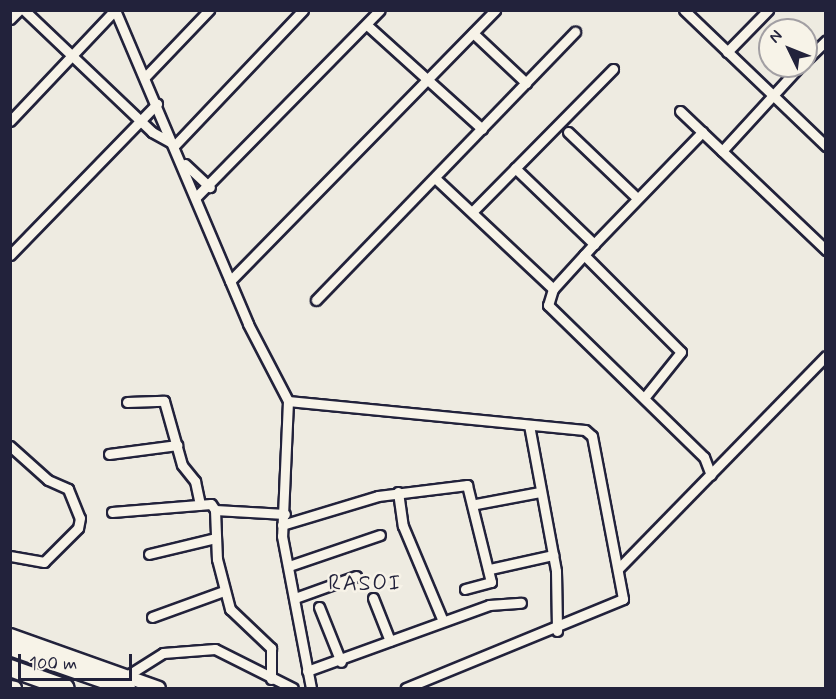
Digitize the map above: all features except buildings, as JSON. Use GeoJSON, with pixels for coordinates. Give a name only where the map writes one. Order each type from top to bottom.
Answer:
{"type":"FeatureCollection","features":[{"type":"Feature","properties":{"kind":"highway"},"geometry":{"type":"LineString","coordinates":[[10,647],[126,683]]}},
{"type":"Feature","properties":{"kind":"highway"},"geometry":{"type":"LineString","coordinates":[[10,668],[66,688]]}},
{"type":"Feature","properties":{"kind":"street"},"geometry":{"type":"LineString","coordinates":[[10,19],[19,10]]}},
{"type":"Feature","properties":{"kind":"street"},"geometry":{"type":"LineString","coordinates":[[24,10],[141,121],[175,145]]}},
{"type":"Feature","properties":{"kind":"street"},"geometry":{"type":"LineString","coordinates":[[10,121],[115,10],[175,145],[230,281],[288,402],[285,514],[282,525],[311,688]]}},
{"type":"Feature","properties":{"kind":"street"},"geometry":{"type":"LineString","coordinates":[[145,77],[209,10]]}},
{"type":"Feature","properties":{"kind":"street"},"geometry":{"type":"LineString","coordinates":[[175,145],[303,10]]}},
{"type":"Feature","properties":{"kind":"street"},"geometry":{"type":"LineString","coordinates":[[196,197],[210,187],[380,10]]}},
{"type":"Feature","properties":{"kind":"street"},"geometry":{"type":"LineString","coordinates":[[230,281],[495,10]]}},
{"type":"Feature","properties":{"kind":"street"},"geometry":{"type":"LineString","coordinates":[[684,10],[825,146]]}},
{"type":"Feature","properties":{"kind":"street"},"geometry":{"type":"LineString","coordinates":[[727,52],[768,10]]}},
{"type":"Feature","properties":{"kind":"street"},"geometry":{"type":"LineString","coordinates":[[367,25],[482,129]]}},
{"type":"Feature","properties":{"kind":"street"},"geometry":{"type":"LineString","coordinates":[[316,300],[574,32]]}},
{"type":"Feature","properties":{"kind":"street"},"geometry":{"type":"LineString","coordinates":[[473,33],[526,83]]}},
{"type":"Feature","properties":{"kind":"street"},"geometry":{"type":"LineString","coordinates":[[472,212],[613,69]]}},
{"type":"Feature","properties":{"kind":"street"},"geometry":{"type":"LineString","coordinates":[[722,152],[789,78]]}},
{"type":"Feature","properties":{"kind":"street"},"geometry":{"type":"LineString","coordinates":[[10,255],[157,104]]}},
{"type":"Feature","properties":{"kind":"street"},"geometry":{"type":"LineString","coordinates":[[680,111],[825,250]]}},
{"type":"Feature","properties":{"kind":"street"},"geometry":{"type":"LineString","coordinates":[[568,132],[638,198]]}},
{"type":"Feature","properties":{"kind":"street"},"geometry":{"type":"LineString","coordinates":[[702,132],[594,244],[553,289],[547,299],[551,309],[704,458],[711,475]]}},
{"type":"Feature","properties":{"kind":"street"},"geometry":{"type":"LineString","coordinates":[[181,160],[210,187]]}},
{"type":"Feature","properties":{"kind":"street"},"geometry":{"type":"LineString","coordinates":[[515,168],[594,244]]}},
{"type":"Feature","properties":{"kind":"street"},"geometry":{"type":"LineString","coordinates":[[435,178],[553,289]]}},
{"type":"Feature","properties":{"kind":"street"},"geometry":{"type":"LineString","coordinates":[[584,255],[681,352],[644,398]]}},
{"type":"Feature","properties":{"kind":"street"},"geometry":{"type":"LineString","coordinates":[[619,568],[825,356]]}},
{"type":"Feature","properties":{"kind":"street"},"geometry":{"type":"LineString","coordinates":[[127,402],[162,399],[200,504]]}},
{"type":"Feature","properties":{"kind":"street"},"geometry":{"type":"LineString","coordinates":[[288,402],[585,430],[592,436],[619,568],[623,599],[557,631],[409,688]]}},
{"type":"Feature","properties":{"kind":"street"},"geometry":{"type":"LineString","coordinates":[[529,425],[553,555],[557,631]]}},
{"type":"Feature","properties":{"kind":"street"},"geometry":{"type":"LineString","coordinates":[[109,454],[177,445]]}},
{"type":"Feature","properties":{"kind":"street"},"geometry":{"type":"LineString","coordinates":[[10,446],[48,480],[68,489],[80,518],[78,528],[44,562],[10,556]]}},
{"type":"Feature","properties":{"kind":"street"},"geometry":{"type":"LineString","coordinates":[[282,525],[398,492],[467,485],[476,504],[490,568],[491,583],[465,589]]}},
{"type":"Feature","properties":{"kind":"street"},"geometry":{"type":"LineString","coordinates":[[398,492],[403,526],[443,621]]}},
{"type":"Feature","properties":{"kind":"street"},"geometry":{"type":"LineString","coordinates":[[476,504],[540,492]]}},
{"type":"Feature","properties":{"kind":"street"},"geometry":{"type":"LineString","coordinates":[[111,512],[200,504],[215,510],[285,514]]}},
{"type":"Feature","properties":{"kind":"street"},"geometry":{"type":"LineString","coordinates":[[215,510],[215,538],[224,591],[237,620],[271,648],[271,679]]}},
{"type":"Feature","properties":{"kind":"street"},"geometry":{"type":"LineString","coordinates":[[289,566],[380,534]]}},
{"type":"Feature","properties":{"kind":"street"},"geometry":{"type":"LineString","coordinates":[[149,554],[215,538]]}},
{"type":"Feature","properties":{"kind":"street"},"geometry":{"type":"LineString","coordinates":[[490,568],[553,555]]}},
{"type":"Feature","properties":{"kind":"street"},"geometry":{"type":"LineString","coordinates":[[295,598],[356,576]]}},
{"type":"Feature","properties":{"kind":"street"},"geometry":{"type":"LineString","coordinates":[[152,617],[224,591]]}},
{"type":"Feature","properties":{"kind":"street"},"geometry":{"type":"LineString","coordinates":[[373,598],[390,641]]}},
{"type":"Feature","properties":{"kind":"street"},"geometry":{"type":"LineString","coordinates":[[308,671],[341,662],[390,641],[493,604],[502,608],[521,603]]}},
{"type":"Feature","properties":{"kind":"street"},"geometry":{"type":"LineString","coordinates":[[319,607],[341,662]]}},
{"type":"Feature","properties":{"kind":"street"},"geometry":{"type":"LineString","coordinates":[[10,635],[126,683],[159,688]]}},
{"type":"Feature","properties":{"kind":"street"},"geometry":{"type":"LineString","coordinates":[[126,683],[163,653],[207,649],[293,688]]}},
{"type":"Feature","properties":{"kind":"street"},"geometry":{"type":"LineString","coordinates":[[10,687],[15,688]]}},
{"type":"Feature","properties":{"kind":"district","name":"RASOI"},"geometry":{"type":"Point","coordinates":[365,585]}}]}
